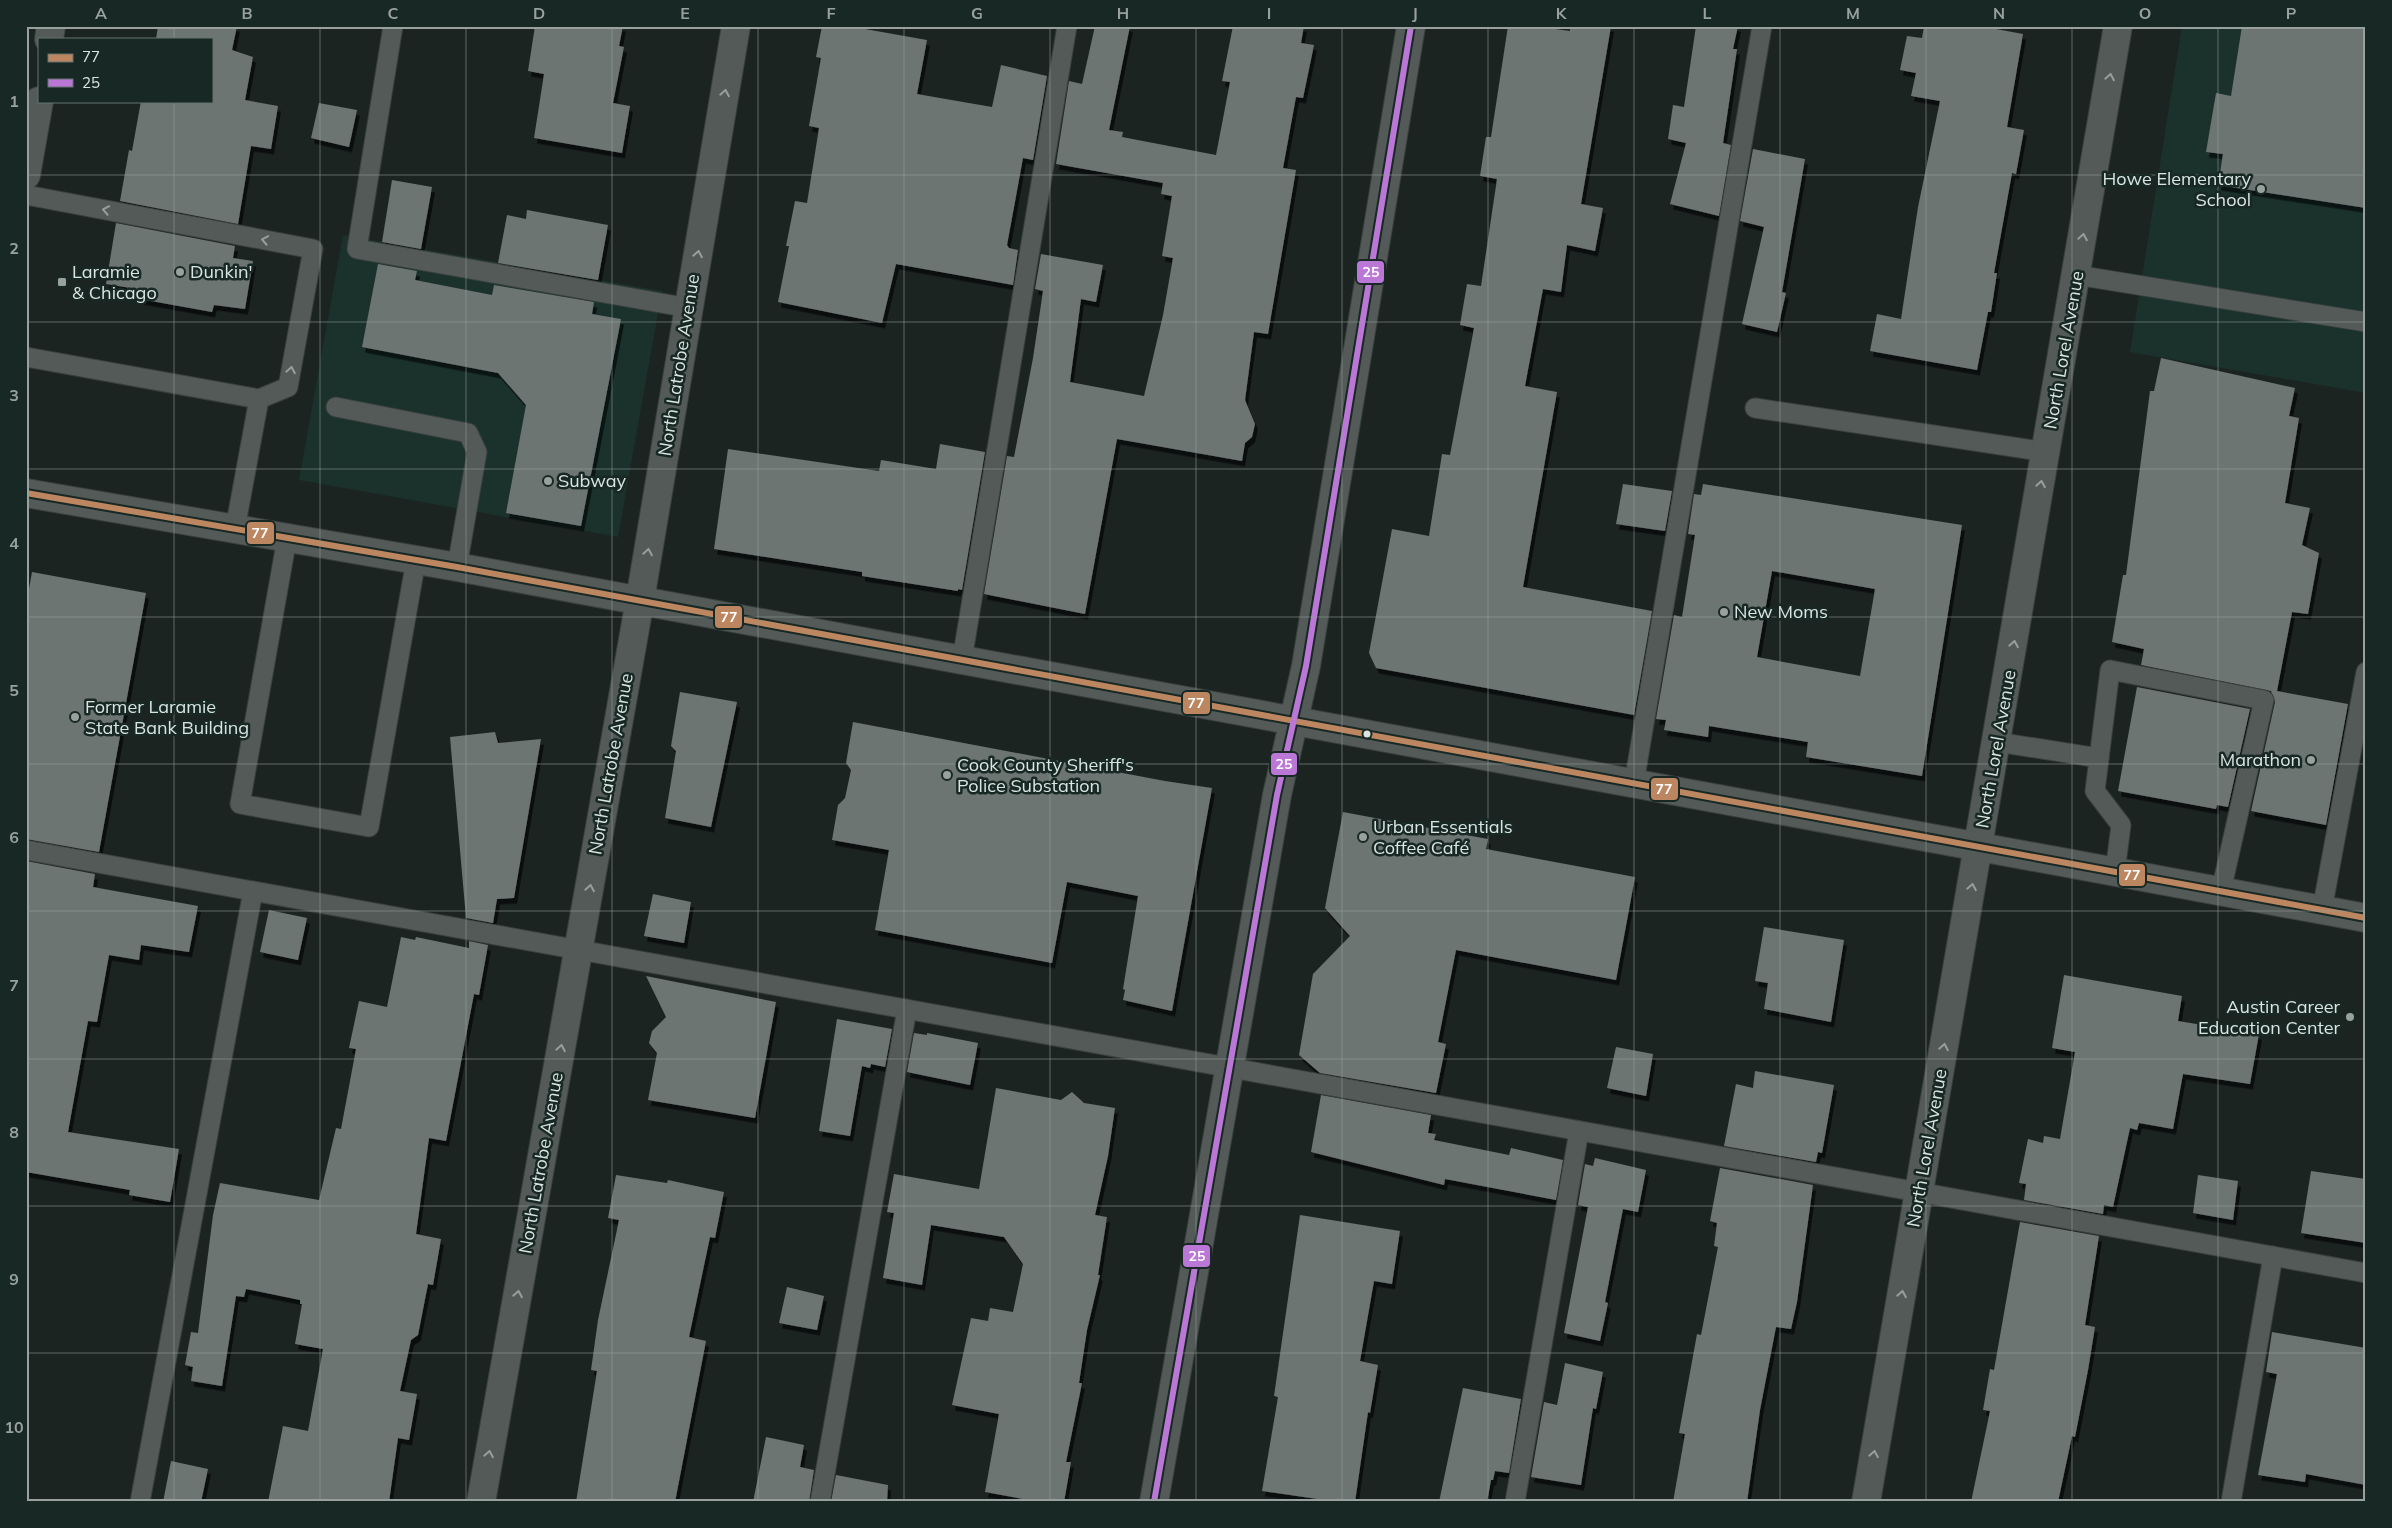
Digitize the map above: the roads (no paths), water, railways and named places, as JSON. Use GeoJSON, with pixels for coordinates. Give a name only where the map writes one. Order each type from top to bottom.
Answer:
{"type":"FeatureCollection","features":[{"type":"Feature","properties":{"kind":"street","name":"North Latrobe Avenue"},"geometry":{"type":"LineString","coordinates":[[481,1502],[640,600],[736,26]]}},
{"type":"Feature","properties":{"kind":"street"},"geometry":{"type":"LineString","coordinates":[[1154,1502],[1277,795],[1307,657],[1411,26]]}},
{"type":"Feature","properties":{"kind":"street","name":"North Lorel Avenue"},"geometry":{"type":"LineString","coordinates":[[1866,1502],[2118,26]]}},
{"type":"Feature","properties":{"kind":"street"},"geometry":{"type":"LineString","coordinates":[[26,175],[39,102]]}},
{"type":"Feature","properties":{"kind":"street"},"geometry":{"type":"LineString","coordinates":[[26,493],[640,600],[2366,918]]}},
{"type":"Feature","properties":{"kind":"lane"},"geometry":{"type":"LineString","coordinates":[[393,26],[357,248],[689,308]]}},
{"type":"Feature","properties":{"kind":"lane"},"geometry":{"type":"LineString","coordinates":[[962,660],[1067,26]]}},
{"type":"Feature","properties":{"kind":"lane"},"geometry":{"type":"LineString","coordinates":[[1634,783],[1762,26]]}},
{"type":"Feature","properties":{"kind":"lane"},"geometry":{"type":"LineString","coordinates":[[26,195],[313,249],[288,387],[258,399],[26,357]]}},
{"type":"Feature","properties":{"kind":"lane"},"geometry":{"type":"LineString","coordinates":[[2076,275],[2366,322]]}},
{"type":"Feature","properties":{"kind":"lane"},"geometry":{"type":"LineString","coordinates":[[236,529],[258,399]]}},
{"type":"Feature","properties":{"kind":"lane"},"geometry":{"type":"LineString","coordinates":[[336,407],[468,433],[477,452],[458,567]]}},
{"type":"Feature","properties":{"kind":"lane"},"geometry":{"type":"LineString","coordinates":[[1754,408],[2046,452]]}},
{"type":"Feature","properties":{"kind":"lane"},"geometry":{"type":"LineString","coordinates":[[287,538],[240,804],[369,827],[416,560]]}},
{"type":"Feature","properties":{"kind":"lane"},"geometry":{"type":"LineString","coordinates":[[2115,872],[2120,825],[2095,791],[2110,670],[2264,700],[2222,891]]}},
{"type":"Feature","properties":{"kind":"lane"},"geometry":{"type":"LineString","coordinates":[[2322,910],[2359,750],[2366,672]]}},
{"type":"Feature","properties":{"kind":"lane"},"geometry":{"type":"LineString","coordinates":[[1997,742],[2099,758]]}},
{"type":"Feature","properties":{"kind":"lane"},"geometry":{"type":"LineString","coordinates":[[26,850],[2366,1273]]}},
{"type":"Feature","properties":{"kind":"lane"},"geometry":{"type":"LineString","coordinates":[[140,1502],[253,891]]}},
{"type":"Feature","properties":{"kind":"lane"},"geometry":{"type":"LineString","coordinates":[[820,1502],[908,1009]]}},
{"type":"Feature","properties":{"kind":"lane"},"geometry":{"type":"LineString","coordinates":[[1515,1502],[1579,1131]]}},
{"type":"Feature","properties":{"kind":"lane"},"geometry":{"type":"LineString","coordinates":[[2231,1502],[2273,1256]]}},
{"type":"Feature","properties":{"kind":"place","name":"Howe Elementary School"},"geometry":{"type":"Point","coordinates":[2261,189]}},
{"type":"Feature","properties":{"kind":"place","name":"Dunkin'"},"geometry":{"type":"Point","coordinates":[180,272]}},
{"type":"Feature","properties":{"kind":"place","name":"Laramie & Chicago"},"geometry":{"type":"Point","coordinates":[62,282]}},
{"type":"Feature","properties":{"kind":"place","name":"Subway"},"geometry":{"type":"Point","coordinates":[548,481]}},
{"type":"Feature","properties":{"kind":"place","name":"New Moms"},"geometry":{"type":"Point","coordinates":[1724,612]}},
{"type":"Feature","properties":{"kind":"place","name":"Former Laramie State Bank Building"},"geometry":{"type":"Point","coordinates":[75,717]}},
{"type":"Feature","properties":{"kind":"place","name":"Marathon"},"geometry":{"type":"Point","coordinates":[2311,760]}},
{"type":"Feature","properties":{"kind":"place","name":"Cook County Sheriff's Police Substation"},"geometry":{"type":"Point","coordinates":[947,775]}},
{"type":"Feature","properties":{"kind":"place","name":"Urban Essentials Coffee Café"},"geometry":{"type":"Point","coordinates":[1363,837]}},
{"type":"Feature","properties":{"kind":"place","name":"Austin Career Education Center"},"geometry":{"type":"Point","coordinates":[2350,1017]}}]}
